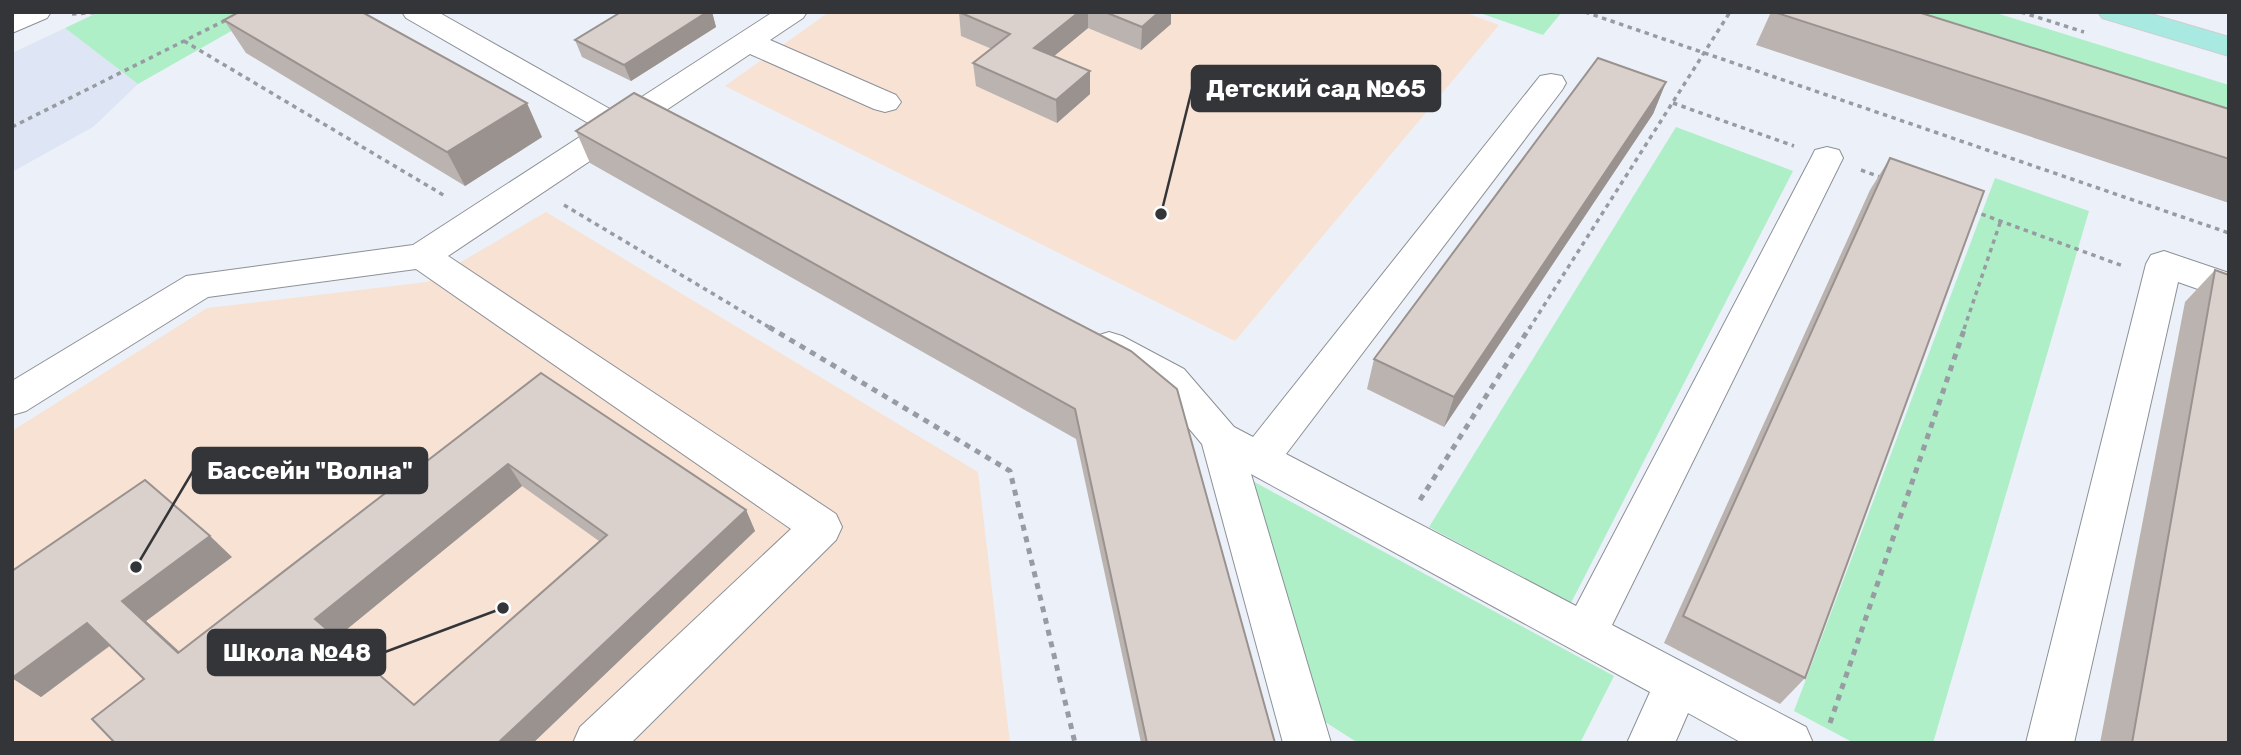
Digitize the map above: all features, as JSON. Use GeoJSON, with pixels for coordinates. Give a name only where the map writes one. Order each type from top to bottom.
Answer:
{"type":"FeatureCollection","features":[{"type":"Feature","properties":{"kind":"main road"},"geometry":{"type":"LineString","coordinates":[[2112,12],[2229,47]]}},
{"type":"Feature","properties":{"kind":"street"},"geometry":{"type":"LineString","coordinates":[[12,23],[37,12]]}},
{"type":"Feature","properties":{"kind":"street"},"geometry":{"type":"LineString","coordinates":[[416,12],[618,127]]}},
{"type":"Feature","properties":{"kind":"street"},"geometry":{"type":"LineString","coordinates":[[12,400],[199,285],[422,256],[793,12]]}},
{"type":"Feature","properties":{"kind":"street"},"geometry":{"type":"LineString","coordinates":[[749,42],[885,102]]}},
{"type":"Feature","properties":{"kind":"street"},"geometry":{"type":"LineString","coordinates":[[1259,458],[1551,83]]}},
{"type":"Feature","properties":{"kind":"street"},"geometry":{"type":"LineString","coordinates":[[653,104],[690,124]]}},
{"type":"Feature","properties":{"kind":"street"},"geometry":{"type":"LineString","coordinates":[[1585,633],[1827,158]]}},
{"type":"Feature","properties":{"kind":"street"},"geometry":{"type":"LineString","coordinates":[[422,256],[560,371],[821,527],[597,743]]}},
{"type":"Feature","properties":{"kind":"street"},"geometry":{"type":"LineString","coordinates":[[2050,743],[2164,264],[2229,287]]}},
{"type":"Feature","properties":{"kind":"street"},"geometry":{"type":"LineString","coordinates":[[1084,333],[1170,379],[1220,438],[1677,683],[1808,736]]}},
{"type":"Feature","properties":{"kind":"street"},"geometry":{"type":"LineString","coordinates":[[1220,438],[1307,743]]}},
{"type":"Feature","properties":{"kind":"street"},"geometry":{"type":"LineString","coordinates":[[1651,743],[1677,683]]}},
{"type":"Feature","properties":{"kind":"path"},"geometry":{"type":"LineString","coordinates":[[1585,12],[2229,233]]}},
{"type":"Feature","properties":{"kind":"path"},"geometry":{"type":"LineString","coordinates":[[1398,533],[1730,12]]}},
{"type":"Feature","properties":{"kind":"path"},"geometry":{"type":"LineString","coordinates":[[12,127],[230,18]]}},
{"type":"Feature","properties":{"kind":"path"},"geometry":{"type":"LineString","coordinates":[[184,41],[481,217]]}},
{"type":"Feature","properties":{"kind":"path"},"geometry":{"type":"LineString","coordinates":[[1673,103],[1889,180]]}},
{"type":"Feature","properties":{"kind":"path"},"geometry":{"type":"LineString","coordinates":[[530,185],[1010,471],[1075,743]]}},
{"type":"Feature","properties":{"kind":"path"},"geometry":{"type":"LineString","coordinates":[[1963,207],[2080,248],[2160,281]]}},
{"type":"Feature","properties":{"kind":"path"},"geometry":{"type":"LineString","coordinates":[[1808,736],[2001,220]]}},
{"type":"Feature","properties":{"kind":"shaded area"},"geometry":{"type":"Polygon","coordinates":[[[829,12],[1464,12],[1499,25],[1235,341],[725,86],[829,12]]]}},
{"type":"Feature","properties":{"kind":"shaded area"},"geometry":{"type":"Polygon","coordinates":[[[65,28],[138,84],[93,127],[12,172],[12,53],[65,28]]]}},
{"type":"Feature","properties":{"kind":"shaded area"},"geometry":{"type":"Polygon","coordinates":[[[546,212],[978,472],[1010,743],[12,743],[12,431],[207,308],[427,282],[546,212]]]}},
{"type":"Feature","properties":{"kind":"green space"},"geometry":{"type":"Polygon","coordinates":[[[99,12],[265,12],[138,84],[65,28],[99,12]]]}},
{"type":"Feature","properties":{"kind":"green space"},"geometry":{"type":"Polygon","coordinates":[[[1477,12],[1562,12],[1543,35],[1477,12]]]}},
{"type":"Feature","properties":{"kind":"green space"},"geometry":{"type":"Polygon","coordinates":[[[1840,12],[1993,12],[2229,85],[2229,137],[1840,12]]]}},
{"type":"Feature","properties":{"kind":"green space"},"geometry":{"type":"Polygon","coordinates":[[[1676,127],[1793,171],[1571,603],[1429,527],[1676,127]]]}},
{"type":"Feature","properties":{"kind":"green space"},"geometry":{"type":"Polygon","coordinates":[[[1995,178],[2089,211],[1933,743],[1854,743],[1794,711],[1995,178]]]}},
{"type":"Feature","properties":{"kind":"green space"},"geometry":{"type":"Polygon","coordinates":[[[1247,478],[1614,676],[1580,743],[1358,743],[1319,718],[1247,478]]]}},
{"type":"Feature","properties":{"kind":"building"},"geometry":{"type":"Polygon","coordinates":[[[239,12],[362,12],[527,103],[447,152],[224,20],[239,12]]]}},
{"type":"Feature","properties":{"kind":"building"},"geometry":{"type":"Polygon","coordinates":[[[621,12],[707,12],[624,65],[575,40],[621,12]]]}},
{"type":"Feature","properties":{"kind":"building"},"geometry":{"type":"Polygon","coordinates":[[[959,12],[1079,12],[1034,48],[1090,71],[1056,100],[973,63],[1010,34],[959,12]]]}},
{"type":"Feature","properties":{"kind":"building"},"geometry":{"type":"Polygon","coordinates":[[[1105,12],[1159,12],[1142,27],[1105,12]]]}},
{"type":"Feature","properties":{"kind":"building"},"geometry":{"type":"Polygon","coordinates":[[[1774,12],[1918,12],[2229,109],[2229,159],[1774,12]]]}},
{"type":"Feature","properties":{"kind":"building"},"geometry":{"type":"Polygon","coordinates":[[[1598,58],[1666,82],[1454,397],[1374,359],[1598,58]]]}},
{"type":"Feature","properties":{"kind":"building"},"geometry":{"type":"Polygon","coordinates":[[[634,93],[1131,351],[1177,389],[1275,743],[1147,743],[1075,409],[576,131],[634,93]]]}},
{"type":"Feature","properties":{"kind":"building"},"geometry":{"type":"Polygon","coordinates":[[[1890,158],[1984,191],[1805,678],[1683,616],[1890,158]]]}},
{"type":"Feature","properties":{"kind":"building"},"geometry":{"type":"Polygon","coordinates":[[[2215,270],[2229,275],[2229,743],[2132,743],[2215,270]]]}},
{"type":"Feature","properties":{"kind":"building"},"geometry":{"type":"Polygon","coordinates":[[[541,373],[746,510],[498,743],[115,743],[92,719],[144,679],[87,623],[12,678],[12,571],[145,480],[210,536],[122,601],[178,653],[541,373]],[[508,464],[315,619],[414,705],[607,535],[508,464]]]}},
{"type":"Feature","properties":{"kind":"place","name":"Детский сад №65"},"geometry":{"type":"Point","coordinates":[1161,214]}},
{"type":"Feature","properties":{"kind":"place","name":"Бассейн \"Волна\""},"geometry":{"type":"Point","coordinates":[136,567]}},
{"type":"Feature","properties":{"kind":"place","name":"Школа №48"},"geometry":{"type":"Point","coordinates":[503,608]}}]}
